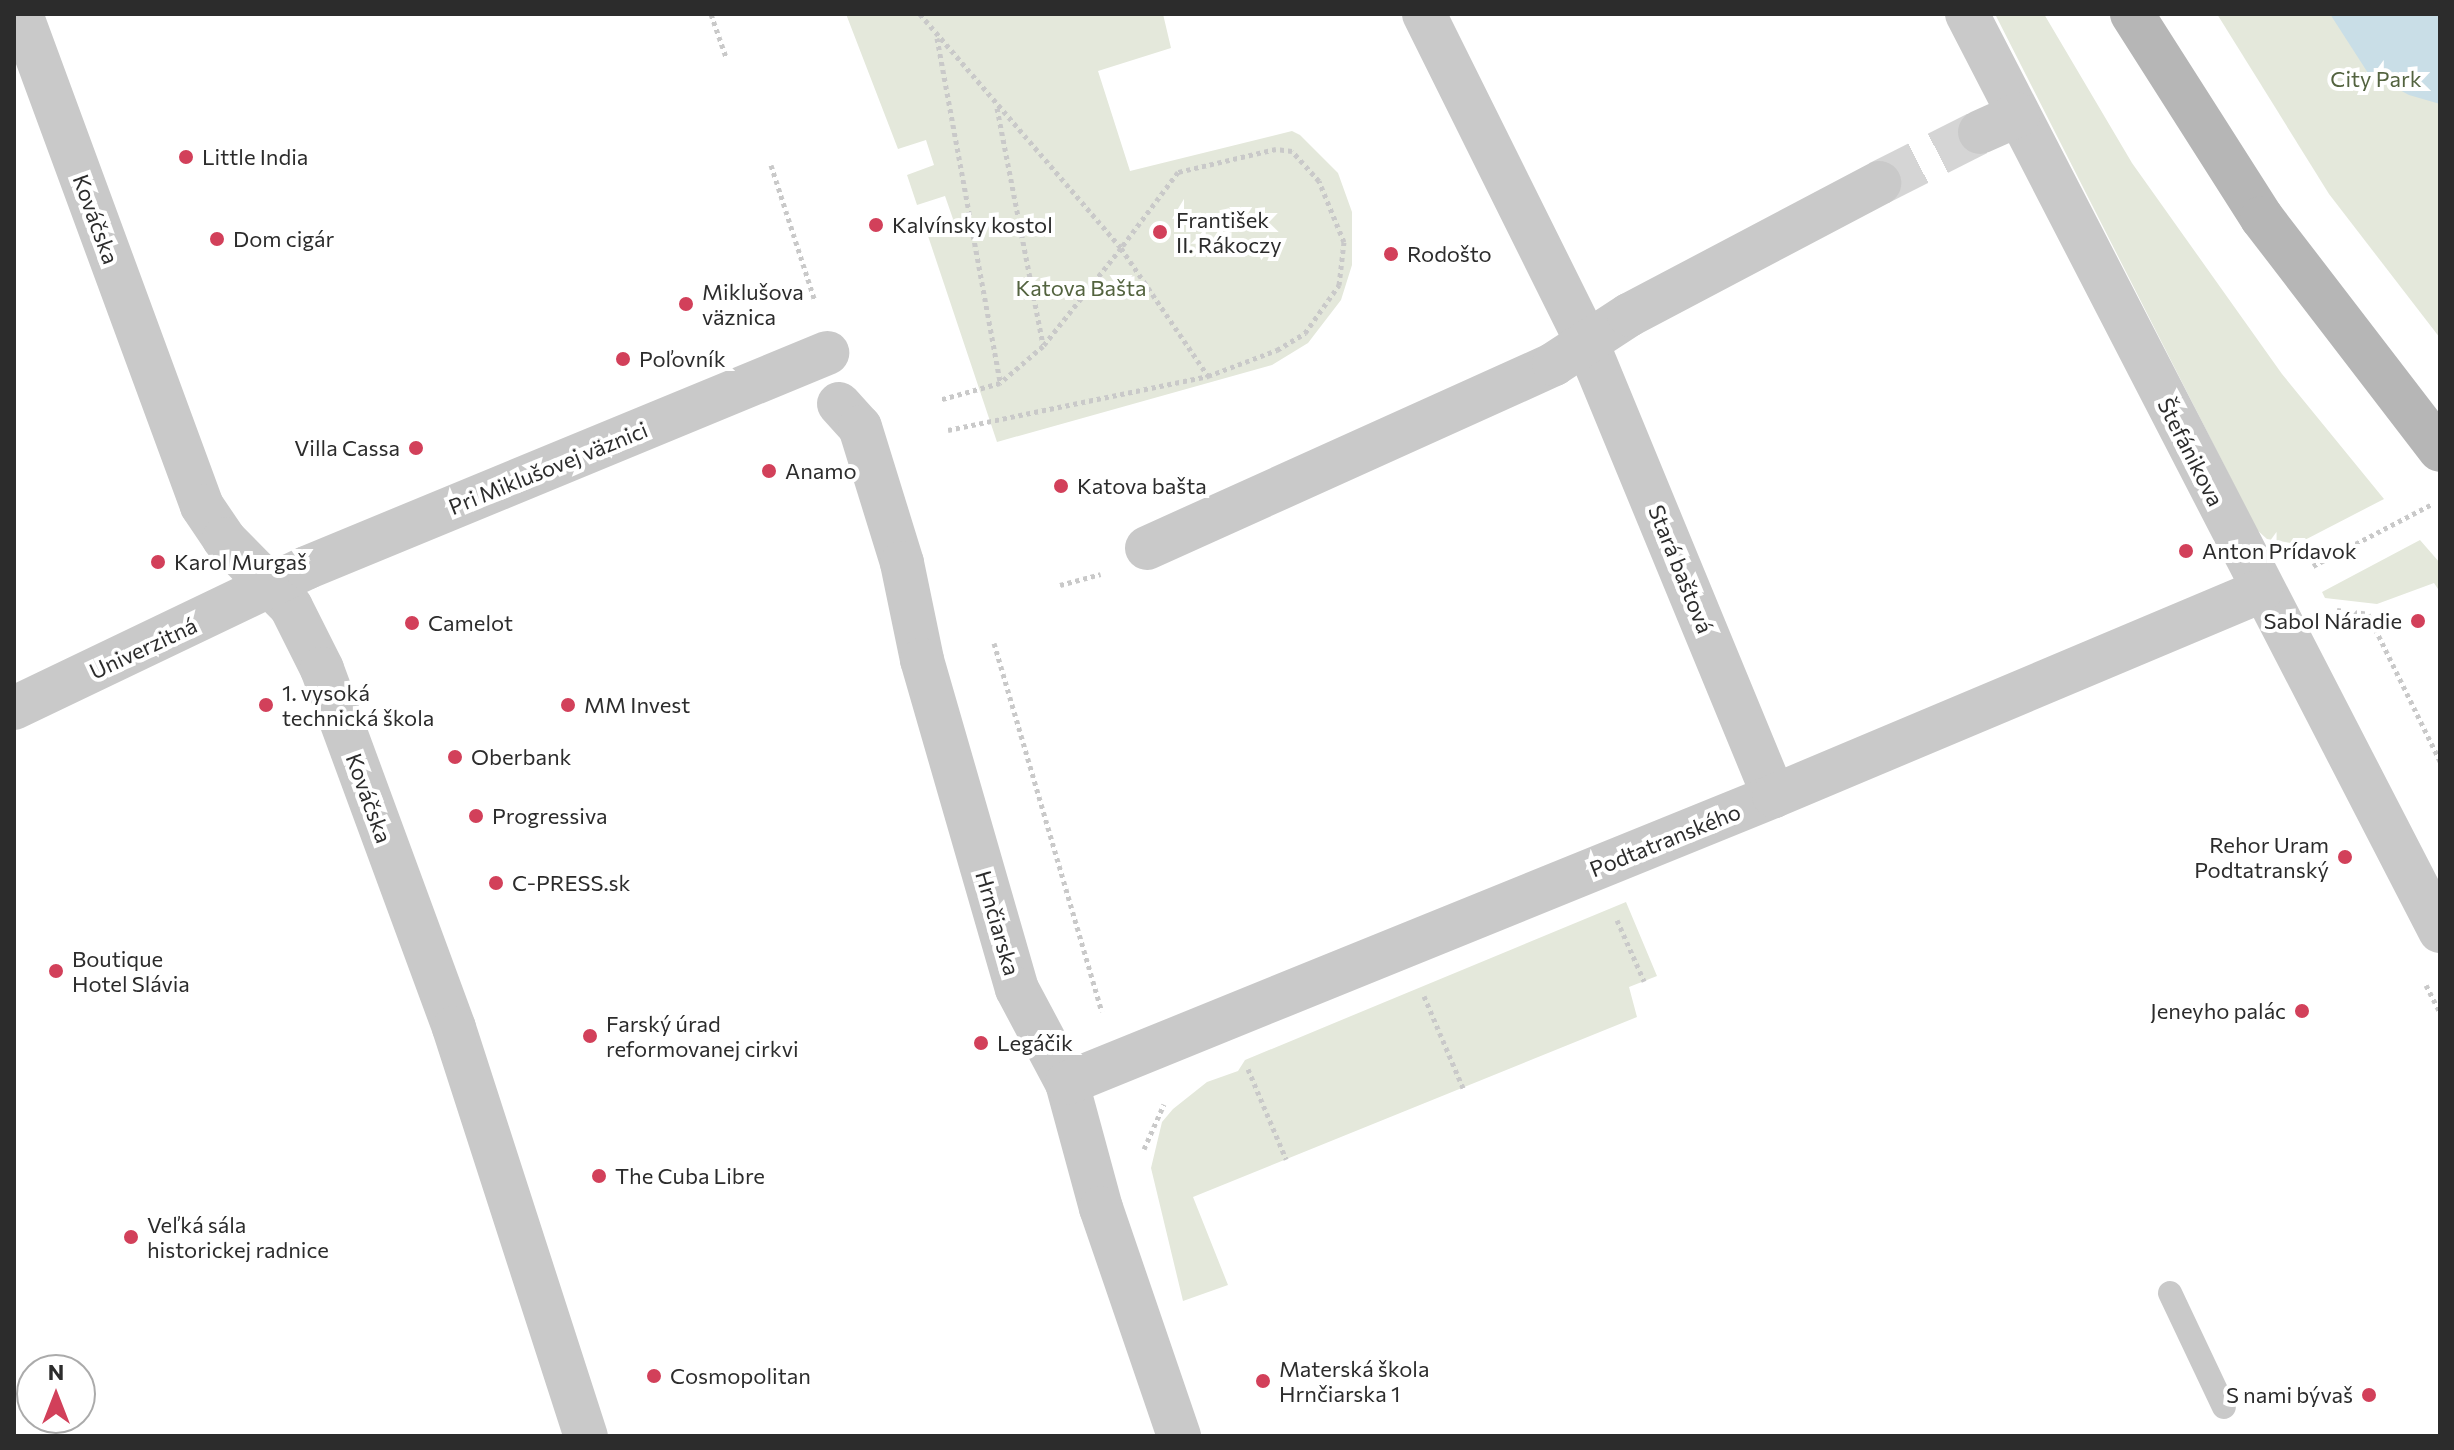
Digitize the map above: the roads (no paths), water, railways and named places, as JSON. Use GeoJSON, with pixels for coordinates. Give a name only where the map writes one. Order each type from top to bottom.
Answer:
{"type":"FeatureCollection","features":[{"type":"Feature","properties":{"kind":"street","name":"Kováčska"},"geometry":{"type":"LineString","coordinates":[[21,14],[202,506],[224,539],[271,585],[303,626],[328,684],[454,1028],[586,1436]]}},
{"type":"Feature","properties":{"kind":"street","name":"Stará baštová"},"geometry":{"type":"LineString","coordinates":[[1424,14],[1587,343],[1774,796]]}},
{"type":"Feature","properties":{"kind":"street","name":"Štefánikova"},"geometry":{"type":"LineString","coordinates":[[1967,14],[1999,124],[2261,591],[2440,931]]}},
{"type":"Feature","properties":{"kind":"street"},"geometry":{"type":"LineString","coordinates":[[2132,14],[2262,218],[2440,450]]}},
{"type":"Feature","properties":{"kind":"street"},"geometry":{"type":"LineString","coordinates":[[1147,548],[1554,364],[1629,315],[1879,183]]}},
{"type":"Feature","properties":{"kind":"street","name":"Pri Miklušovej väznici"},"geometry":{"type":"LineString","coordinates":[[271,585],[827,353]]}},
{"type":"Feature","properties":{"kind":"street","name":"Hrnčiarska"},"geometry":{"type":"LineString","coordinates":[[839,404],[860,427],[902,563],[922,660],[1017,989],[1067,1083],[1101,1208],[1179,1436]]}},
{"type":"Feature","properties":{"kind":"street","name":"Univerzitná"},"geometry":{"type":"LineString","coordinates":[[14,708],[271,585]]}},
{"type":"Feature","properties":{"kind":"street","name":"Podtatranského"},"geometry":{"type":"LineString","coordinates":[[1067,1083],[1774,796],[2261,591]]}},
{"type":"Feature","properties":{"kind":"lane"},"geometry":{"type":"LineString","coordinates":[[2170,1293],[2224,1407]]}},
{"type":"Feature","properties":{"kind":"water"},"geometry":{"type":"Polygon","coordinates":[[[2330,14],[2440,14],[2440,104],[2409,95],[2368,73],[2330,14]]]}},
{"type":"Feature","properties":{"kind":"tunnel"},"geometry":{"type":"LineString","coordinates":[[1879,183],[1980,132]]}},
{"type":"Feature","properties":{"kind":"place","name":"Little India"},"geometry":{"type":"Point","coordinates":[186,157]}},
{"type":"Feature","properties":{"kind":"place","name":"Kalvínsky kostol"},"geometry":{"type":"Point","coordinates":[876,225]}},
{"type":"Feature","properties":{"kind":"place","name":"František II. Rákoczy"},"geometry":{"type":"Point","coordinates":[1160,232]}},
{"type":"Feature","properties":{"kind":"place","name":"Dom cigár"},"geometry":{"type":"Point","coordinates":[217,239]}},
{"type":"Feature","properties":{"kind":"place","name":"Rodošto"},"geometry":{"type":"Point","coordinates":[1391,254]}},
{"type":"Feature","properties":{"kind":"place","name":"Miklušova väznica"},"geometry":{"type":"Point","coordinates":[686,304]}},
{"type":"Feature","properties":{"kind":"place","name":"Poľovník"},"geometry":{"type":"Point","coordinates":[623,359]}},
{"type":"Feature","properties":{"kind":"place","name":"Villa Cassa"},"geometry":{"type":"Point","coordinates":[416,448]}},
{"type":"Feature","properties":{"kind":"place","name":"Anamo"},"geometry":{"type":"Point","coordinates":[769,471]}},
{"type":"Feature","properties":{"kind":"place","name":"Katova bašta"},"geometry":{"type":"Point","coordinates":[1061,486]}},
{"type":"Feature","properties":{"kind":"place","name":"Anton Prídavok"},"geometry":{"type":"Point","coordinates":[2186,551]}},
{"type":"Feature","properties":{"kind":"place","name":"Karol Murgaš"},"geometry":{"type":"Point","coordinates":[158,562]}},
{"type":"Feature","properties":{"kind":"place","name":"Sabol Náradie"},"geometry":{"type":"Point","coordinates":[2418,621]}},
{"type":"Feature","properties":{"kind":"place","name":"Camelot"},"geometry":{"type":"Point","coordinates":[412,623]}},
{"type":"Feature","properties":{"kind":"place","name":"1. vysoká technická škola"},"geometry":{"type":"Point","coordinates":[266,705]}},
{"type":"Feature","properties":{"kind":"place","name":"MM Invest"},"geometry":{"type":"Point","coordinates":[568,705]}},
{"type":"Feature","properties":{"kind":"place","name":"Oberbank"},"geometry":{"type":"Point","coordinates":[455,757]}},
{"type":"Feature","properties":{"kind":"place","name":"Progressiva"},"geometry":{"type":"Point","coordinates":[476,816]}},
{"type":"Feature","properties":{"kind":"place","name":"Rehor Uram Podtatranský"},"geometry":{"type":"Point","coordinates":[2345,857]}},
{"type":"Feature","properties":{"kind":"place","name":"C-PRESS.sk"},"geometry":{"type":"Point","coordinates":[496,883]}},
{"type":"Feature","properties":{"kind":"place","name":"Boutique Hotel Slávia"},"geometry":{"type":"Point","coordinates":[56,971]}},
{"type":"Feature","properties":{"kind":"place","name":"Jeneyho palác"},"geometry":{"type":"Point","coordinates":[2302,1011]}},
{"type":"Feature","properties":{"kind":"place","name":"Farský úrad reformovanej cirkvi"},"geometry":{"type":"Point","coordinates":[590,1036]}},
{"type":"Feature","properties":{"kind":"place","name":"Legáčik"},"geometry":{"type":"Point","coordinates":[981,1043]}},
{"type":"Feature","properties":{"kind":"place","name":"The Cuba Libre"},"geometry":{"type":"Point","coordinates":[599,1176]}},
{"type":"Feature","properties":{"kind":"place","name":"Veľká sála historickej radnice"},"geometry":{"type":"Point","coordinates":[131,1237]}},
{"type":"Feature","properties":{"kind":"place","name":"Cosmopolitan"},"geometry":{"type":"Point","coordinates":[654,1376]}},
{"type":"Feature","properties":{"kind":"place","name":"Materská škola Hrnčiarska 1"},"geometry":{"type":"Point","coordinates":[1263,1381]}},
{"type":"Feature","properties":{"kind":"place","name":"S nami bývaš"},"geometry":{"type":"Point","coordinates":[2369,1395]}},
{"type":"Feature","properties":{"kind":"park label","name":"City Park"},"geometry":{"type":"Point","coordinates":[2376,79]}},
{"type":"Feature","properties":{"kind":"park label","name":"Katova Bašta"},"geometry":{"type":"Point","coordinates":[1081,288]}}]}
